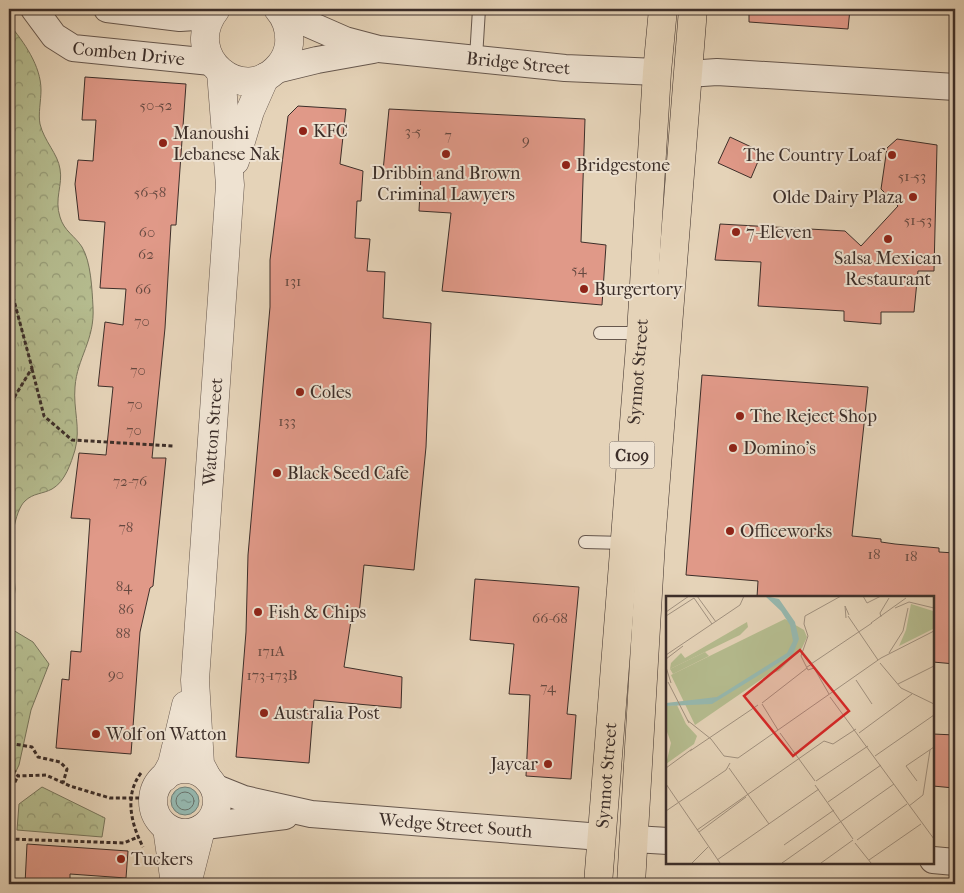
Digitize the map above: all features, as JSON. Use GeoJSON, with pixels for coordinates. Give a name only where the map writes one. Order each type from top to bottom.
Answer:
{"type":"FeatureCollection","features":[{"type":"Feature","properties":{"kind":"highway","name":"Synnot Street"},"geometry":{"type":"LineString","coordinates":[[654,334],[657,72],[663,9]]}},
{"type":"Feature","properties":{"kind":"highway","name":"Synnot Street"},"geometry":{"type":"LineString","coordinates":[[598,884],[601,837],[638,543],[654,334],[688,74],[693,9]]}},
{"type":"Feature","properties":{"kind":"highway"},"geometry":{"type":"LineString","coordinates":[[657,72],[688,74]]}},
{"type":"Feature","properties":{"kind":"highway","name":"Synnot Street"},"geometry":{"type":"LineString","coordinates":[[631,884],[634,840],[638,543]]}},
{"type":"Feature","properties":{"kind":"highway"},"geometry":{"type":"LineString","coordinates":[[601,837],[634,840]]}},
{"type":"Feature","properties":{"kind":"street","name":"Comben Drive"},"geometry":{"type":"LineString","coordinates":[[34,9],[54,36],[73,48],[216,67]]}},
{"type":"Feature","properties":{"kind":"street"},"geometry":{"type":"LineString","coordinates":[[107,9],[180,18],[214,11]]}},
{"type":"Feature","properties":{"kind":"street","name":"Watton Street"},"geometry":{"type":"LineString","coordinates":[[230,185],[250,111],[270,73],[289,49],[290,36],[287,23],[280,10]]}},
{"type":"Feature","properties":{"kind":"street","name":"Bridge Street"},"geometry":{"type":"LineString","coordinates":[[280,10],[345,40],[379,49],[573,68],[657,72]]}},
{"type":"Feature","properties":{"kind":"street","name":"Watton Street"},"geometry":{"type":"LineString","coordinates":[[211,783],[200,764],[195,680],[230,185],[216,67],[206,51],[204,39],[206,28],[214,11]]}},
{"type":"Feature","properties":{"kind":"street","name":"Bridge Street"},"geometry":{"type":"LineString","coordinates":[[270,73],[317,60],[379,49]]}},
{"type":"Feature","properties":{"kind":"street"},"geometry":{"type":"LineString","coordinates":[[216,67],[242,81],[270,73]]}},
{"type":"Feature","properties":{"kind":"street"},"geometry":{"type":"LineString","coordinates":[[688,74],[717,72],[955,88]]}},
{"type":"Feature","properties":{"kind":"street","name":"Watton Street"},"geometry":{"type":"LineString","coordinates":[[149,785],[172,764],[185,706],[195,680]]}},
{"type":"Feature","properties":{"kind":"street"},"geometry":{"type":"LineString","coordinates":[[175,884],[167,828],[156,815],[149,785],[183,770],[192,770],[211,783],[217,803],[215,812],[203,828],[187,884]]}},
{"type":"Feature","properties":{"kind":"street","name":"Wedge Street South"},"geometry":{"type":"LineString","coordinates":[[211,783],[244,799],[311,814],[601,837]]}},
{"type":"Feature","properties":{"kind":"street","name":"Wedge Street South"},"geometry":{"type":"LineString","coordinates":[[203,828],[311,814]]}},
{"type":"Feature","properties":{"kind":"street"},"geometry":{"type":"LineString","coordinates":[[167,828],[184,833],[203,828]]}},
{"type":"Feature","properties":{"kind":"street"},"geometry":{"type":"LineString","coordinates":[[634,840],[666,841]]}},
{"type":"Feature","properties":{"kind":"street"},"geometry":{"type":"LineString","coordinates":[[934,860],[955,862]]}},
{"type":"Feature","properties":{"kind":"lane"},"geometry":{"type":"LineString","coordinates":[[476,58],[479,9]]}},
{"type":"Feature","properties":{"kind":"lane"},"geometry":{"type":"LineString","coordinates":[[600,333],[654,334]]}},
{"type":"Feature","properties":{"kind":"lane"},"geometry":{"type":"LineString","coordinates":[[585,542],[638,543]]}},
{"type":"Feature","properties":{"kind":"path"},"geometry":{"type":"LineString","coordinates":[[9,83],[11,97],[9,115]]}},
{"type":"Feature","properties":{"kind":"path"},"geometry":{"type":"LineString","coordinates":[[9,193],[12,293],[44,416],[72,440],[173,446]]}},
{"type":"Feature","properties":{"kind":"path"},"geometry":{"type":"LineString","coordinates":[[9,406],[32,368]]}},
{"type":"Feature","properties":{"kind":"path"},"geometry":{"type":"LineString","coordinates":[[9,520],[9,534]]}},
{"type":"Feature","properties":{"kind":"path"},"geometry":{"type":"LineString","coordinates":[[9,735],[14,744],[32,747],[38,757],[60,762],[66,769],[63,783]]}},
{"type":"Feature","properties":{"kind":"path"},"geometry":{"type":"LineString","coordinates":[[9,764],[18,776]]}},
{"type":"Feature","properties":{"kind":"path"},"geometry":{"type":"LineString","coordinates":[[18,776],[46,775],[63,783],[110,798],[149,785]]}},
{"type":"Feature","properties":{"kind":"path"},"geometry":{"type":"LineString","coordinates":[[9,794],[18,776]]}},
{"type":"Feature","properties":{"kind":"path"},"geometry":{"type":"LineString","coordinates":[[146,852],[138,837],[131,816],[149,785]]}},
{"type":"Feature","properties":{"kind":"path"},"geometry":{"type":"LineString","coordinates":[[9,839],[124,843],[138,837]]}},
{"type":"Feature","properties":{"kind":"green space"},"geometry":{"type":"Polygon","coordinates":[[[9,24],[26,46],[38,72],[41,90],[40,124],[57,158],[61,175],[58,210],[64,226],[85,253],[90,276],[93,319],[89,339],[76,377],[77,442],[72,461],[57,486],[49,491],[31,496],[25,501],[18,513],[13,530],[11,562],[15,589],[12,614],[13,630],[33,642],[49,664],[31,710],[19,765],[9,786],[9,24]]]}},
{"type":"Feature","properties":{"kind":"green space"},"geometry":{"type":"Polygon","coordinates":[[[9,193],[12,293],[32,368],[9,406],[9,193]]]}},
{"type":"Feature","properties":{"kind":"green space"},"geometry":{"type":"Polygon","coordinates":[[[42,787],[105,818],[102,837],[17,830],[19,804],[42,787]]]}},
{"type":"Feature","properties":{"kind":"water"},"geometry":{"type":"Polygon","coordinates":[[[185,787],[195,791],[199,801],[195,811],[185,815],[175,811],[171,801],[175,791],[185,787]]]}},
{"type":"Feature","properties":{"kind":"building"},"geometry":{"type":"Polygon","coordinates":[[[749,9],[850,9],[848,29],[749,22],[749,9]]]}},
{"type":"Feature","properties":{"kind":"building"},"geometry":{"type":"Polygon","coordinates":[[[85,77],[186,84],[176,225],[171,225],[165,328],[152,458],[166,458],[153,586],[150,588],[140,632],[131,754],[56,748],[62,679],[69,680],[71,651],[81,652],[90,519],[71,518],[79,453],[106,455],[113,387],[98,386],[105,322],[123,325],[126,289],[100,288],[105,222],[79,220],[75,184],[78,160],[93,161],[96,120],[82,120],[85,77]]]}},
{"type":"Feature","properties":{"kind":"building"},"geometry":{"type":"Polygon","coordinates":[[[298,106],[346,109],[340,164],[363,171],[361,201],[357,201],[355,238],[370,239],[367,271],[385,272],[383,318],[431,323],[426,447],[414,570],[364,565],[359,615],[352,614],[344,667],[402,677],[401,708],[314,700],[309,763],[236,757],[246,632],[248,555],[270,307],[270,260],[288,116],[298,106]]]}},
{"type":"Feature","properties":{"kind":"building"},"geometry":{"type":"Polygon","coordinates":[[[389,109],[585,119],[581,242],[606,245],[602,305],[442,291],[451,213],[419,211],[421,174],[383,171],[389,109]]]}},
{"type":"Feature","properties":{"kind":"building"},"geometry":{"type":"Polygon","coordinates":[[[730,137],[762,152],[751,178],[718,163],[730,137]]]}},
{"type":"Feature","properties":{"kind":"building","name":"Olde Dairy Plaza"},"geometry":{"type":"Polygon","coordinates":[[[897,139],[937,145],[934,271],[918,271],[914,312],[881,312],[881,324],[844,321],[844,311],[758,306],[761,262],[715,260],[720,224],[845,231],[861,246],[898,206],[881,189],[887,148],[897,139]]]}},
{"type":"Feature","properties":{"kind":"building"},"geometry":{"type":"Polygon","coordinates":[[[702,375],[868,387],[852,536],[881,539],[881,542],[895,544],[939,548],[939,552],[955,553],[955,664],[934,662],[934,596],[757,596],[758,581],[686,575],[702,375]]]}},
{"type":"Feature","properties":{"kind":"building"},"geometry":{"type":"Polygon","coordinates":[[[475,579],[579,587],[567,714],[576,715],[571,779],[526,776],[530,695],[509,694],[514,644],[470,640],[475,579]]]}},
{"type":"Feature","properties":{"kind":"building"},"geometry":{"type":"Polygon","coordinates":[[[934,734],[955,735],[954,788],[934,786],[934,734]]]}},
{"type":"Feature","properties":{"kind":"building"},"geometry":{"type":"Polygon","coordinates":[[[27,844],[128,851],[126,878],[70,874],[70,884],[25,884],[27,844]]]}},
{"type":"Feature","properties":{"kind":"place","name":"KFC"},"geometry":{"type":"Point","coordinates":[303,131]}},
{"type":"Feature","properties":{"kind":"place","name":"Manoushi Lebanese Nak"},"geometry":{"type":"Point","coordinates":[163,143]}},
{"type":"Feature","properties":{"kind":"place","name":"Dribbin and Brown Criminal Lawyers"},"geometry":{"type":"Point","coordinates":[446,154]}},
{"type":"Feature","properties":{"kind":"place","name":"The Country Loaf"},"geometry":{"type":"Point","coordinates":[892,155]}},
{"type":"Feature","properties":{"kind":"place","name":"Bridgestone"},"geometry":{"type":"Point","coordinates":[566,165]}},
{"type":"Feature","properties":{"kind":"place","name":"Olde Dairy Plaza"},"geometry":{"type":"Point","coordinates":[913,197]}},
{"type":"Feature","properties":{"kind":"place","name":"7-Eleven"},"geometry":{"type":"Point","coordinates":[736,232]}},
{"type":"Feature","properties":{"kind":"place","name":"Salsa Mexican Restaurant"},"geometry":{"type":"Point","coordinates":[888,239]}},
{"type":"Feature","properties":{"kind":"place","name":"Burgertory"},"geometry":{"type":"Point","coordinates":[584,289]}},
{"type":"Feature","properties":{"kind":"place","name":"Coles"},"geometry":{"type":"Point","coordinates":[300,392]}},
{"type":"Feature","properties":{"kind":"place","name":"The Reject Shop"},"geometry":{"type":"Point","coordinates":[740,416]}},
{"type":"Feature","properties":{"kind":"place","name":"Domino's"},"geometry":{"type":"Point","coordinates":[733,448]}},
{"type":"Feature","properties":{"kind":"place","name":"Black Seed Cafe"},"geometry":{"type":"Point","coordinates":[277,473]}},
{"type":"Feature","properties":{"kind":"place","name":"Officeworks"},"geometry":{"type":"Point","coordinates":[730,531]}},
{"type":"Feature","properties":{"kind":"place","name":"Fish & Chips"},"geometry":{"type":"Point","coordinates":[258,612]}},
{"type":"Feature","properties":{"kind":"place","name":"Australia Post"},"geometry":{"type":"Point","coordinates":[264,713]}},
{"type":"Feature","properties":{"kind":"place","name":"Wolf on Watton"},"geometry":{"type":"Point","coordinates":[96,734]}},
{"type":"Feature","properties":{"kind":"place","name":"Jaycar"},"geometry":{"type":"Point","coordinates":[548,764]}},
{"type":"Feature","properties":{"kind":"place","name":"Tuckers"},"geometry":{"type":"Point","coordinates":[121,859]}}]}
